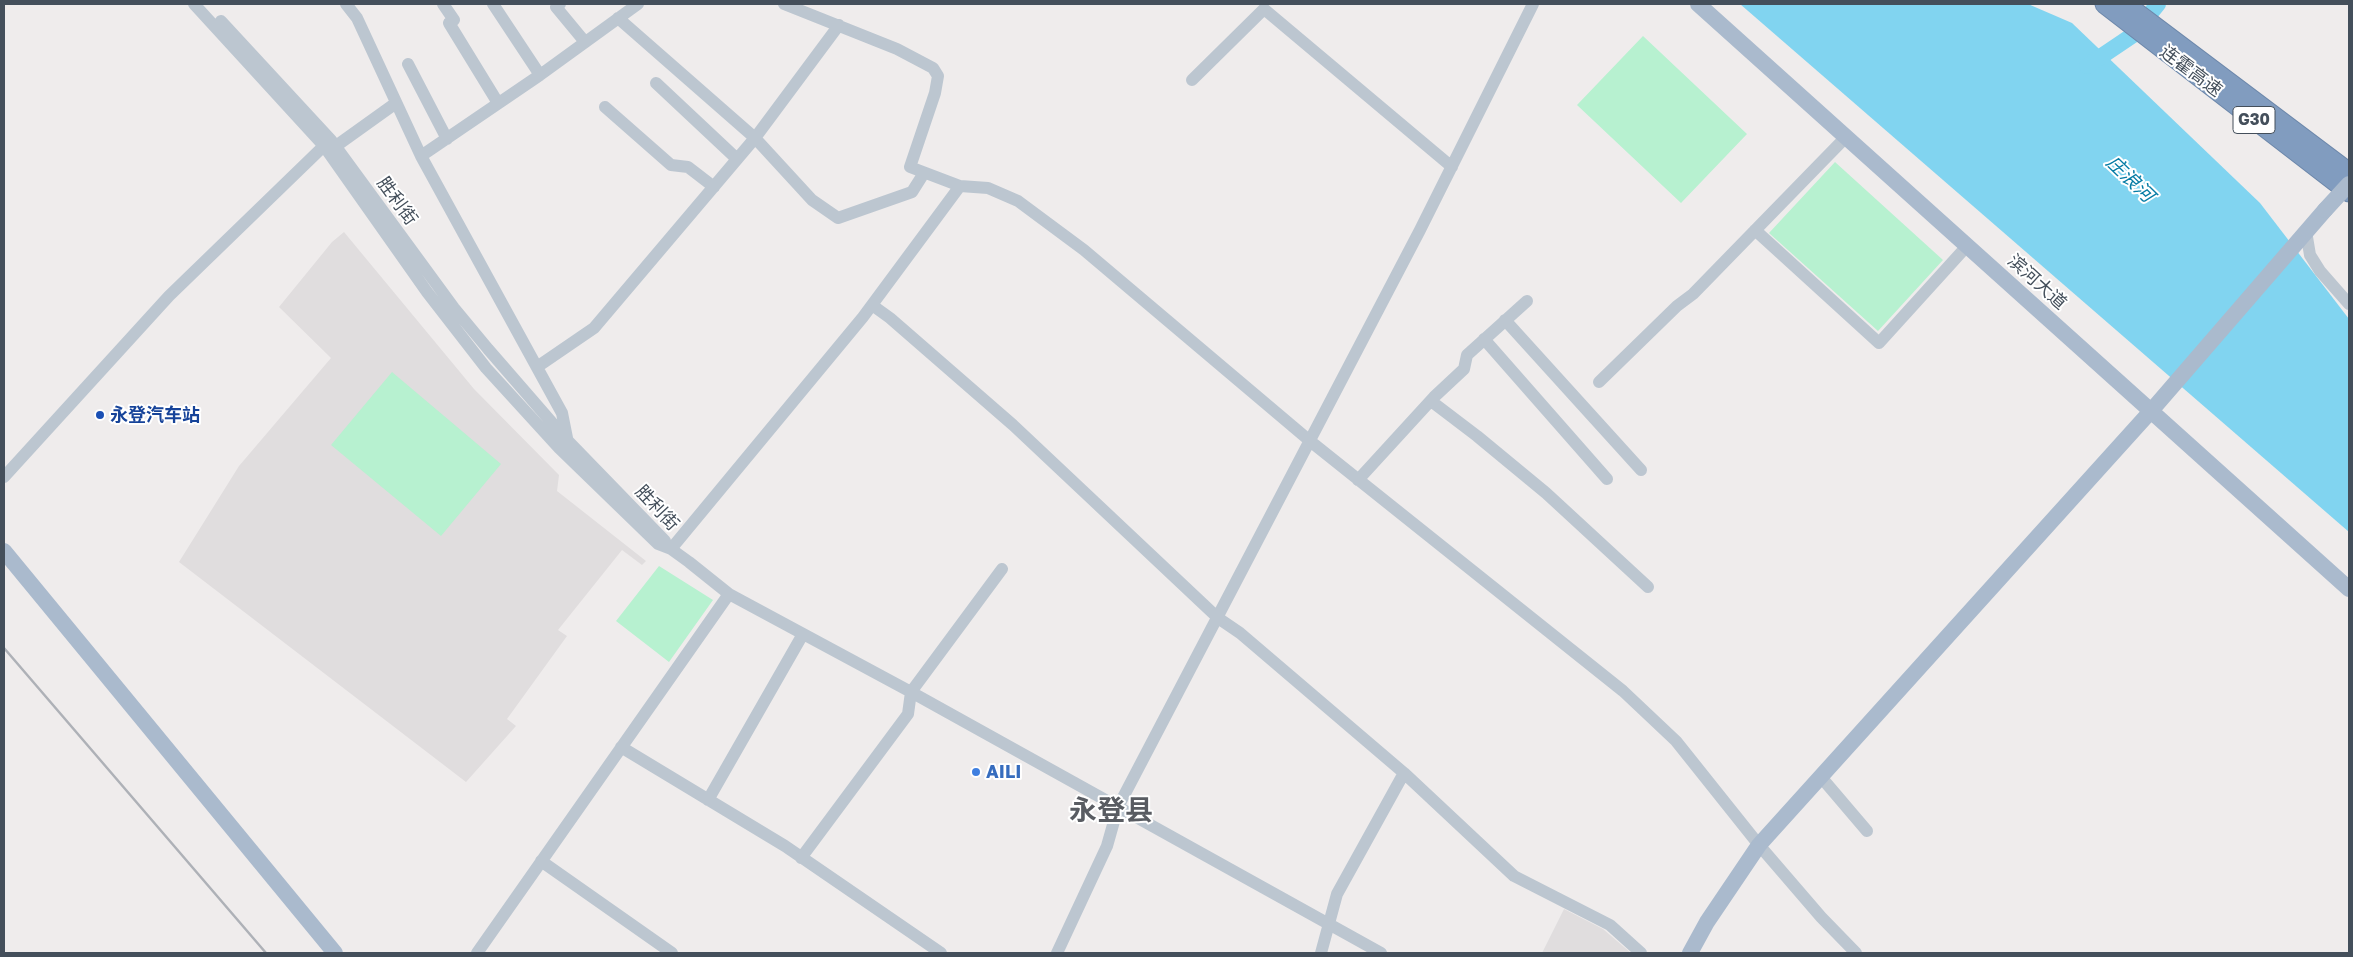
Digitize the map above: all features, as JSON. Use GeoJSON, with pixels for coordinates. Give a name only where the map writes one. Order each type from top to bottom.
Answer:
{"type":"FeatureCollection","features":[{"type":"Feature","properties":{"kind":"highway","name":"连霍高速"},"geometry":{"type":"LineString","coordinates":[[2105,4],[2164,42],[2349,173]]}},
{"type":"Feature","properties":{"kind":"highway","name":"连霍高速"},"geometry":{"type":"LineString","coordinates":[[2125,4],[2164,42],[2349,192]]}},
{"type":"Feature","properties":{"kind":"main road","name":"滨河大道"},"geometry":{"type":"LineString","coordinates":[[1698,4],[2349,589]]}},
{"type":"Feature","properties":{"kind":"main road"},"geometry":{"type":"LineString","coordinates":[[1690,953],[1707,922],[1759,845],[2151,411],[2349,184]]}},
{"type":"Feature","properties":{"kind":"main road"},"geometry":{"type":"LineString","coordinates":[[4,551],[334,953]]}},
{"type":"Feature","properties":{"kind":"street","name":"胜利街"},"geometry":{"type":"LineString","coordinates":[[194,4],[331,144],[427,292],[486,368],[565,454],[658,544],[671,549]]}},
{"type":"Feature","properties":{"kind":"street","name":"胜利街"},"geometry":{"type":"LineString","coordinates":[[206,4],[331,144],[454,308],[567,440],[663,538],[671,549]]}},
{"type":"Feature","properties":{"kind":"street"},"geometry":{"type":"LineString","coordinates":[[346,4],[358,18],[421,156],[562,413],[567,440]]}},
{"type":"Feature","properties":{"kind":"street"},"geometry":{"type":"LineString","coordinates":[[442,4],[454,20],[449,23],[498,103]]}},
{"type":"Feature","properties":{"kind":"street"},"geometry":{"type":"LineString","coordinates":[[493,4],[540,75]]}},
{"type":"Feature","properties":{"kind":"street"},"geometry":{"type":"LineString","coordinates":[[560,4],[556,8],[585,42]]}},
{"type":"Feature","properties":{"kind":"street"},"geometry":{"type":"LineString","coordinates":[[421,156],[540,75],[638,4]]}},
{"type":"Feature","properties":{"kind":"street"},"geometry":{"type":"LineString","coordinates":[[784,4],[839,25],[933,68],[938,76],[935,93],[910,167],[960,186],[988,188],[1018,201],[1084,250],[1310,441],[1623,691],[1676,741],[1759,845],[1821,917],[1856,953]]}},
{"type":"Feature","properties":{"kind":"street"},"geometry":{"type":"LineString","coordinates":[[1057,953],[1107,846],[1118,807],[1452,167],[1533,4]]}},
{"type":"Feature","properties":{"kind":"street"},"geometry":{"type":"LineString","coordinates":[[1192,80],[1264,9],[1452,167]]}},
{"type":"Feature","properties":{"kind":"street"},"geometry":{"type":"LineString","coordinates":[[618,18],[755,138],[812,200],[838,218],[912,192],[924,173]]}},
{"type":"Feature","properties":{"kind":"street"},"geometry":{"type":"LineString","coordinates":[[537,367],[594,328],[755,138],[839,25]]}},
{"type":"Feature","properties":{"kind":"street"},"geometry":{"type":"LineString","coordinates":[[408,64],[447,139]]}},
{"type":"Feature","properties":{"kind":"street"},"geometry":{"type":"LineString","coordinates":[[656,83],[737,159]]}},
{"type":"Feature","properties":{"kind":"street"},"geometry":{"type":"LineString","coordinates":[[4,477],[169,296],[331,144],[396,102]]}},
{"type":"Feature","properties":{"kind":"street"},"geometry":{"type":"LineString","coordinates":[[605,107],[671,165],[688,166],[714,187]]}},
{"type":"Feature","properties":{"kind":"street"},"geometry":{"type":"LineString","coordinates":[[1599,382],[1677,306],[1693,294],[1846,137]]}},
{"type":"Feature","properties":{"kind":"street"},"geometry":{"type":"LineString","coordinates":[[960,186],[872,305],[671,549],[729,594],[911,692],[1381,953]]}},
{"type":"Feature","properties":{"kind":"street"},"geometry":{"type":"LineString","coordinates":[[1755,230],[1879,343],[1967,246]]}},
{"type":"Feature","properties":{"kind":"street"},"geometry":{"type":"LineString","coordinates":[[2301,237],[2320,271],[2349,304]]}},
{"type":"Feature","properties":{"kind":"street"},"geometry":{"type":"LineString","coordinates":[[1358,480],[1431,401],[1464,369],[1466,355],[1527,300]]}},
{"type":"Feature","properties":{"kind":"street"},"geometry":{"type":"LineString","coordinates":[[872,305],[890,318],[1013,424],[1218,618],[1240,633],[1404,773],[1514,876],[1610,925],[1641,953]]}},
{"type":"Feature","properties":{"kind":"street"},"geometry":{"type":"LineString","coordinates":[[1506,320],[1641,470]]}},
{"type":"Feature","properties":{"kind":"street"},"geometry":{"type":"LineString","coordinates":[[1484,339],[1608,479]]}},
{"type":"Feature","properties":{"kind":"street"},"geometry":{"type":"LineString","coordinates":[[1431,401],[1546,493],[1648,587]]}},
{"type":"Feature","properties":{"kind":"street"},"geometry":{"type":"LineString","coordinates":[[801,858],[908,714],[911,692],[1002,569]]}},
{"type":"Feature","properties":{"kind":"street"},"geometry":{"type":"LineString","coordinates":[[477,953],[729,594]]}},
{"type":"Feature","properties":{"kind":"street"},"geometry":{"type":"LineString","coordinates":[[708,800],[803,634]]}},
{"type":"Feature","properties":{"kind":"street"},"geometry":{"type":"LineString","coordinates":[[621,746],[801,858],[940,953]]}},
{"type":"Feature","properties":{"kind":"street"},"geometry":{"type":"LineString","coordinates":[[1321,953],[1330,926],[1337,894],[1404,773]]}},
{"type":"Feature","properties":{"kind":"street"},"geometry":{"type":"LineString","coordinates":[[1821,776],[1867,831]]}},
{"type":"Feature","properties":{"kind":"street"},"geometry":{"type":"LineString","coordinates":[[541,861],[672,953]]}},
{"type":"Feature","properties":{"kind":"shaded area"},"geometry":{"type":"Polygon","coordinates":[[[344,232],[474,389],[559,475],[557,491],[646,561],[642,565],[622,550],[558,630],[567,636],[507,719],[516,726],[466,782],[179,562],[239,466],[331,358],[279,307],[332,242],[344,232]]]}},
{"type":"Feature","properties":{"kind":"shaded area"},"geometry":{"type":"Polygon","coordinates":[[[1564,909],[1603,929],[1631,953],[1542,953],[1564,909]]]}},
{"type":"Feature","properties":{"kind":"green space"},"geometry":{"type":"Polygon","coordinates":[[[1643,36],[1747,134],[1681,203],[1577,105],[1643,36]]]}},
{"type":"Feature","properties":{"kind":"green space"},"geometry":{"type":"Polygon","coordinates":[[[1835,162],[1943,260],[1878,331],[1769,233],[1835,162]]]}},
{"type":"Feature","properties":{"kind":"green space"},"geometry":{"type":"Polygon","coordinates":[[[392,372],[501,464],[441,536],[331,445],[392,372]]]}},
{"type":"Feature","properties":{"kind":"green space"},"geometry":{"type":"Polygon","coordinates":[[[659,566],[713,600],[669,662],[616,621],[659,566]]]}},
{"type":"Feature","properties":{"kind":"water","name":"庄浪河"},"geometry":{"type":"Polygon","coordinates":[[[1740,4],[2028,4],[2072,23],[2260,203],[2349,319],[2349,532],[1740,4]]]}},
{"type":"Feature","properties":{"kind":"waterway"},"geometry":{"type":"LineString","coordinates":[[2087,66],[2133,35],[2158,4]]}},
{"type":"Feature","properties":{"kind":"railway"},"geometry":{"type":"LineString","coordinates":[[4,648],[266,953]]}},
{"type":"Feature","properties":{"kind":"place","name":"永登汽车站"},"geometry":{"type":"Point","coordinates":[100,415]}},
{"type":"Feature","properties":{"kind":"place","name":"AILI"},"geometry":{"type":"Point","coordinates":[976,772]}},
{"type":"Feature","properties":{"kind":"district","name":"永登县"},"geometry":{"type":"Point","coordinates":[1111,811]}}]}
